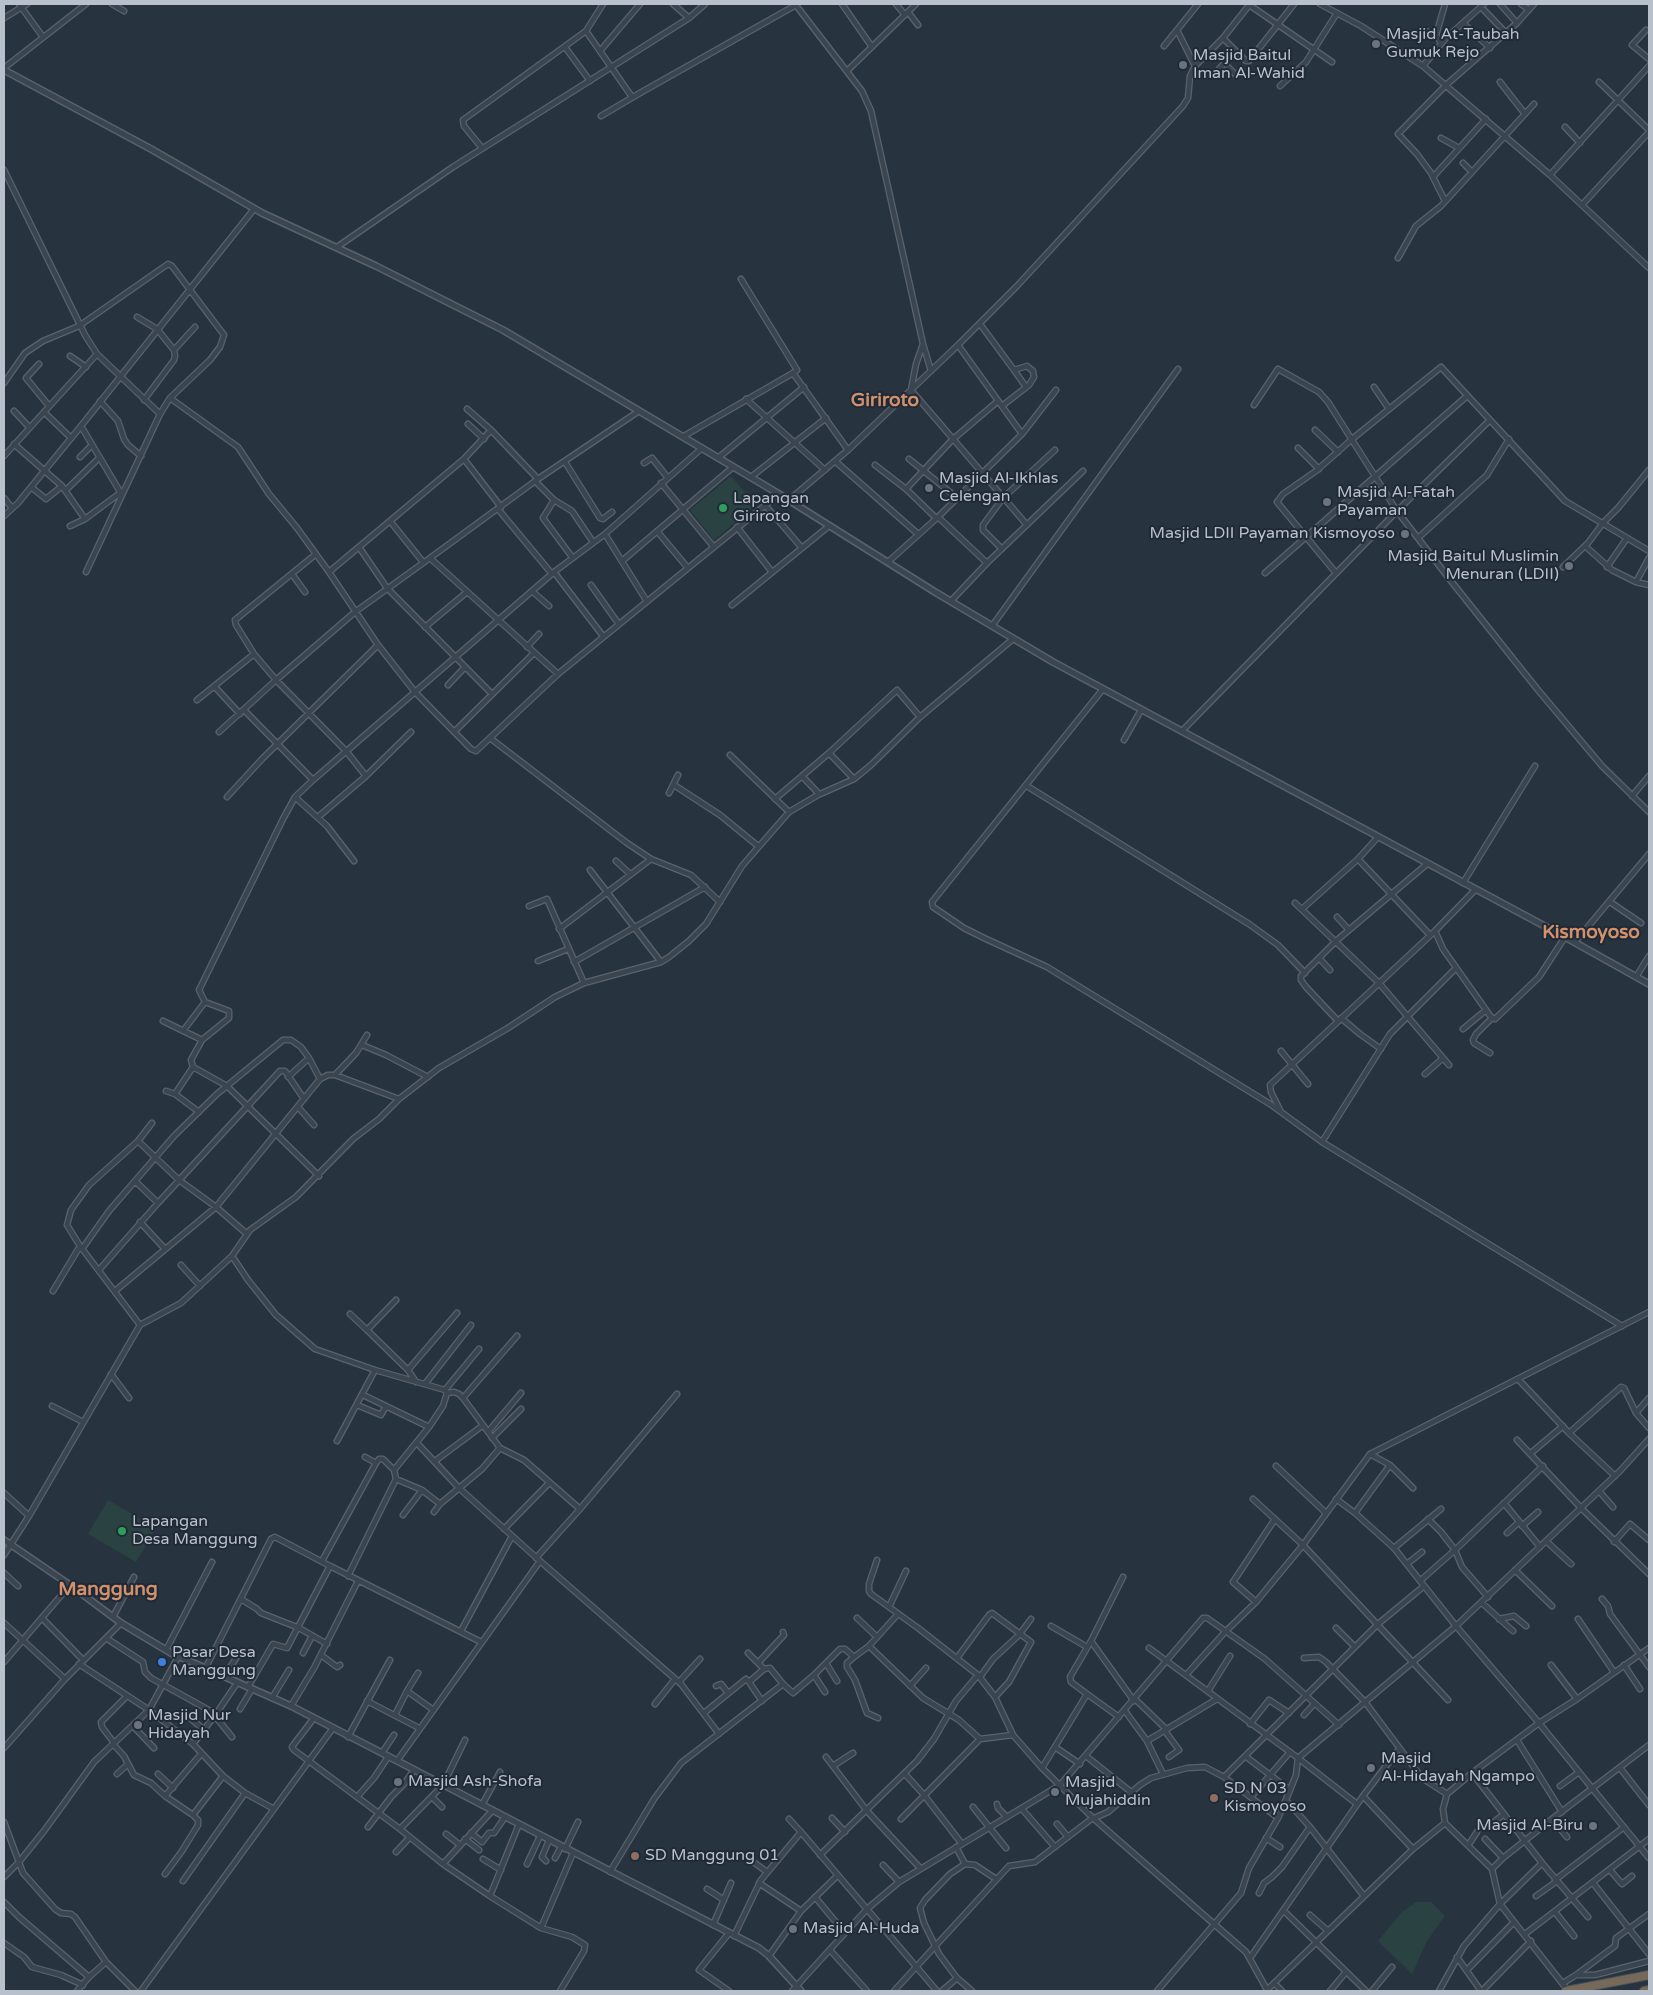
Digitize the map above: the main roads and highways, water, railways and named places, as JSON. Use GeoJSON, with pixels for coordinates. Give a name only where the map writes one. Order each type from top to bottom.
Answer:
{"type":"FeatureCollection","features":[{"type":"Feature","properties":{"kind":"highway"},"geometry":{"type":"LineString","coordinates":[[1565,1987],[1649,1975]]}},
{"type":"Feature","properties":{"kind":"highway"},"geometry":{"type":"LineString","coordinates":[[1644,1991],[1649,1990]]}},
{"type":"Feature","properties":{"kind":"place","name":"Masjid At-Taubah Gumuk Rejo"},"geometry":{"type":"Point","coordinates":[1376,44]}},
{"type":"Feature","properties":{"kind":"place","name":"Masjid Baitul Iman Al-Wahid"},"geometry":{"type":"Point","coordinates":[1183,65]}},
{"type":"Feature","properties":{"kind":"place","name":"Masjid Al-Ikhlas Celengan"},"geometry":{"type":"Point","coordinates":[929,488]}},
{"type":"Feature","properties":{"kind":"place","name":"Masjid Al-Fatah Payaman"},"geometry":{"type":"Point","coordinates":[1327,502]}},
{"type":"Feature","properties":{"kind":"place","name":"Lapangan Giriroto"},"geometry":{"type":"Point","coordinates":[723,508]}},
{"type":"Feature","properties":{"kind":"place","name":"Masjid LDII Payaman Kismoyoso"},"geometry":{"type":"Point","coordinates":[1405,534]}},
{"type":"Feature","properties":{"kind":"place","name":"Masjid Baitul Muslimin Menuran (LDII)"},"geometry":{"type":"Point","coordinates":[1569,566]}},
{"type":"Feature","properties":{"kind":"place","name":"Lapangan Desa Manggung"},"geometry":{"type":"Point","coordinates":[122,1531]}},
{"type":"Feature","properties":{"kind":"place","name":"Pasar Desa Manggung"},"geometry":{"type":"Point","coordinates":[162,1662]}},
{"type":"Feature","properties":{"kind":"place","name":"Masjid Nur Hidayah"},"geometry":{"type":"Point","coordinates":[138,1725]}},
{"type":"Feature","properties":{"kind":"place","name":"Masjid Al-Hidayah Ngampo"},"geometry":{"type":"Point","coordinates":[1371,1768]}},
{"type":"Feature","properties":{"kind":"place","name":"Masjid Ash-Shofa"},"geometry":{"type":"Point","coordinates":[398,1782]}},
{"type":"Feature","properties":{"kind":"place","name":"Masjid Mujahiddin"},"geometry":{"type":"Point","coordinates":[1055,1792]}},
{"type":"Feature","properties":{"kind":"place","name":"SD N 03 Kismoyoso"},"geometry":{"type":"Point","coordinates":[1214,1798]}},
{"type":"Feature","properties":{"kind":"place","name":"Masjid Al-Biru"},"geometry":{"type":"Point","coordinates":[1593,1826]}},
{"type":"Feature","properties":{"kind":"place","name":"SD Manggung 01"},"geometry":{"type":"Point","coordinates":[635,1856]}},
{"type":"Feature","properties":{"kind":"place","name":"Masjid Al-Huda"},"geometry":{"type":"Point","coordinates":[793,1929]}},
{"type":"Feature","properties":{"kind":"district","name":"Giriroto"},"geometry":{"type":"Point","coordinates":[885,401]}},
{"type":"Feature","properties":{"kind":"district","name":"Kismoyoso"},"geometry":{"type":"Point","coordinates":[1591,933]}},
{"type":"Feature","properties":{"kind":"district","name":"Manggung"},"geometry":{"type":"Point","coordinates":[108,1590]}}]}
